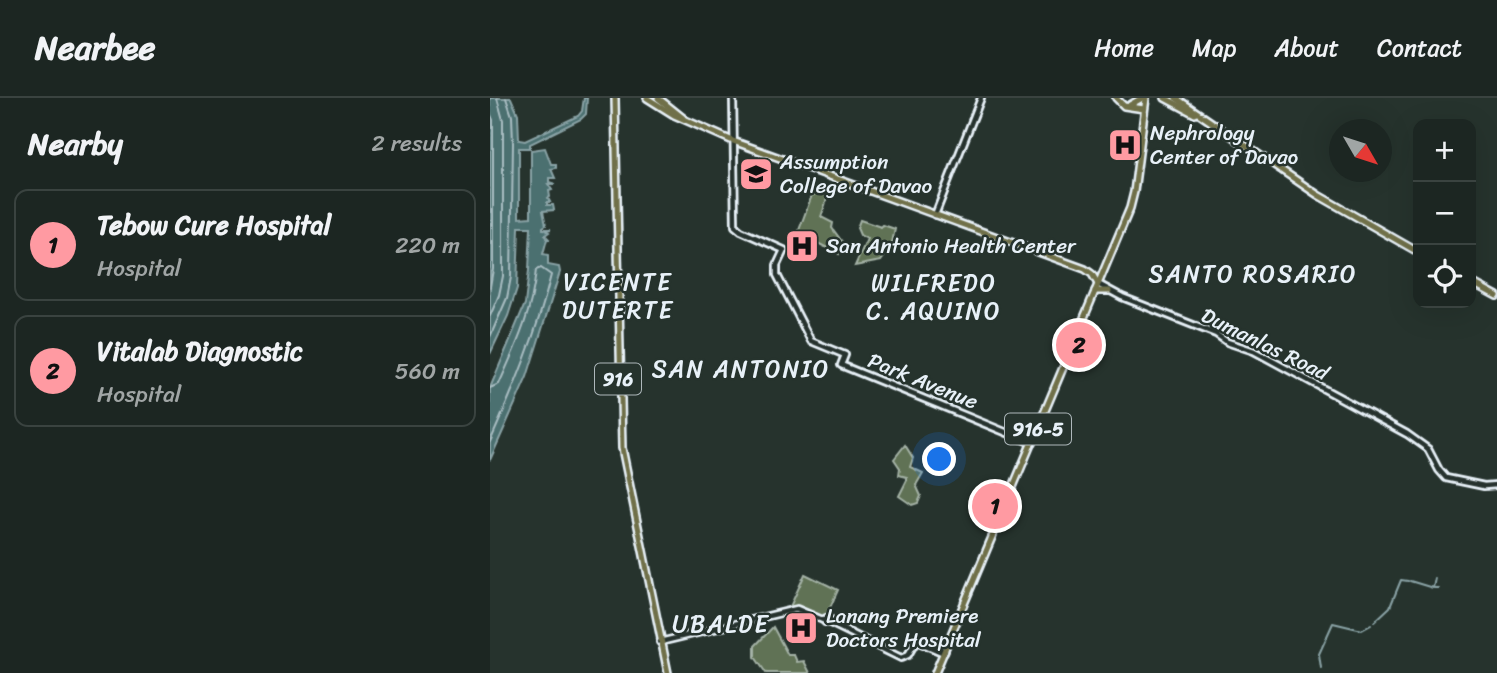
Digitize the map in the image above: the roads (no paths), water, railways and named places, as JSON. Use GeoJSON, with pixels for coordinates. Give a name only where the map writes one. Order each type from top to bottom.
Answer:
{"type":"FeatureCollection","features":[{"type":"Feature","properties":{"kind":"main road","name":"916"},"geometry":{"type":"LineString","coordinates":[[615,98],[621,456],[667,673]]}},
{"type":"Feature","properties":{"kind":"main road"},"geometry":{"type":"LineString","coordinates":[[653,98],[676,113]]}},
{"type":"Feature","properties":{"kind":"main road"},"geometry":{"type":"LineString","coordinates":[[653,98],[684,119],[733,141],[1089,271],[1098,284]]}},
{"type":"Feature","properties":{"kind":"main road"},"geometry":{"type":"LineString","coordinates":[[653,98],[676,113]]}},
{"type":"Feature","properties":{"kind":"main road"},"geometry":{"type":"LineString","coordinates":[[1118,98],[1140,111]]}},
{"type":"Feature","properties":{"kind":"main road"},"geometry":{"type":"LineString","coordinates":[[1140,111],[1145,98]]}},
{"type":"Feature","properties":{"kind":"main road"},"geometry":{"type":"LineString","coordinates":[[1140,111],[1145,98]]}},
{"type":"Feature","properties":{"kind":"main road","name":"916-5"},"geometry":{"type":"LineString","coordinates":[[935,673],[1132,200],[1140,111],[1145,98]]}},
{"type":"Feature","properties":{"kind":"main road"},"geometry":{"type":"LineString","coordinates":[[1166,98],[1190,113],[1196,113]]}},
{"type":"Feature","properties":{"kind":"main road"},"geometry":{"type":"LineString","coordinates":[[1176,98],[1323,198],[1413,249]]}},
{"type":"Feature","properties":{"kind":"main road"},"geometry":{"type":"LineString","coordinates":[[1089,271],[1094,269],[1103,272]]}},
{"type":"Feature","properties":{"kind":"main road"},"geometry":{"type":"LineString","coordinates":[[1476,285],[1497,296]]}},
{"type":"Feature","properties":{"kind":"main road"},"geometry":{"type":"LineString","coordinates":[[1095,291],[1109,291]]}},
{"type":"Feature","properties":{"kind":"street"},"geometry":{"type":"LineString","coordinates":[[733,98],[733,141]]}},
{"type":"Feature","properties":{"kind":"street"},"geometry":{"type":"LineString","coordinates":[[935,215],[981,98]]}},
{"type":"Feature","properties":{"kind":"street","name":"Park Avenue"},"geometry":{"type":"LineString","coordinates":[[733,141],[735,225],[739,230],[784,250],[777,265],[777,275],[815,345],[845,355],[841,365],[1032,443]]}},
{"type":"Feature","properties":{"kind":"street","name":"Dumanlas Road"},"geometry":{"type":"LineString","coordinates":[[1098,284],[1109,291],[1216,334],[1227,342],[1254,351],[1415,439],[1428,449],[1446,478],[1484,486],[1497,485]]}},
{"type":"Feature","properties":{"kind":"street"},"geometry":{"type":"LineString","coordinates":[[660,642],[797,609],[828,621],[902,658],[908,655],[915,639],[944,652]]}},
{"type":"Feature","properties":{"kind":"water"},"geometry":{"type":"Polygon","coordinates":[[[490,98],[511,98],[518,114],[519,140],[525,141],[578,116],[582,111],[584,98],[587,98],[586,114],[581,119],[530,144],[530,148],[519,148],[519,218],[531,217],[531,150],[545,148],[551,164],[556,164],[556,168],[551,169],[555,178],[549,178],[549,182],[555,184],[548,184],[552,190],[549,191],[550,202],[547,202],[547,205],[553,205],[554,210],[543,211],[546,225],[543,229],[551,229],[546,230],[549,232],[545,235],[549,239],[543,254],[548,255],[548,265],[559,267],[560,272],[527,377],[490,460],[490,388],[525,304],[531,227],[519,227],[517,288],[508,316],[490,354],[490,98]]]}},
{"type":"Feature","properties":{"kind":"waterway"},"geometry":{"type":"LineString","coordinates":[[1410,581],[1433,588],[1435,578]]}},
{"type":"Feature","properties":{"kind":"waterway"},"geometry":{"type":"LineString","coordinates":[[1374,622],[1390,607],[1401,580],[1408,581]]}},
{"type":"Feature","properties":{"kind":"waterway"},"geometry":{"type":"LineString","coordinates":[[1321,668],[1319,654],[1333,623],[1362,630],[1371,625]]}},
{"type":"Feature","properties":{"kind":"place","name":"Nephrology Center of Davao"},"geometry":{"type":"Point","coordinates":[1125,145]}},
{"type":"Feature","properties":{"kind":"place","name":"Assumption College of Davao"},"geometry":{"type":"Point","coordinates":[756,174]}},
{"type":"Feature","properties":{"kind":"place","name":"San Antonio Health Center"},"geometry":{"type":"Point","coordinates":[802,246]}},
{"type":"Feature","properties":{"kind":"place","name":"Vitalab Diagnostic"},"geometry":{"type":"Point","coordinates":[1079,345]}},
{"type":"Feature","properties":{"kind":"place","name":"Tebow Cure Hospital"},"geometry":{"type":"Point","coordinates":[995,506]}},
{"type":"Feature","properties":{"kind":"place","name":"Lanang Premiere Doctors Hospital"},"geometry":{"type":"Point","coordinates":[801,628]}},
{"type":"Feature","properties":{"kind":"district","name":"SANTO ROSARIO"},"geometry":{"type":"Point","coordinates":[1253,274]}},
{"type":"Feature","properties":{"kind":"district","name":"VICENTE DUTERTE"},"geometry":{"type":"Point","coordinates":[618,296]}},
{"type":"Feature","properties":{"kind":"district","name":"WILFREDO C. AQUINO"},"geometry":{"type":"Point","coordinates":[934,297]}},
{"type":"Feature","properties":{"kind":"district","name":"SAN ANTONIO"},"geometry":{"type":"Point","coordinates":[741,369]}},
{"type":"Feature","properties":{"kind":"district","name":"UBALDE"},"geometry":{"type":"Point","coordinates":[721,624]}}]}
